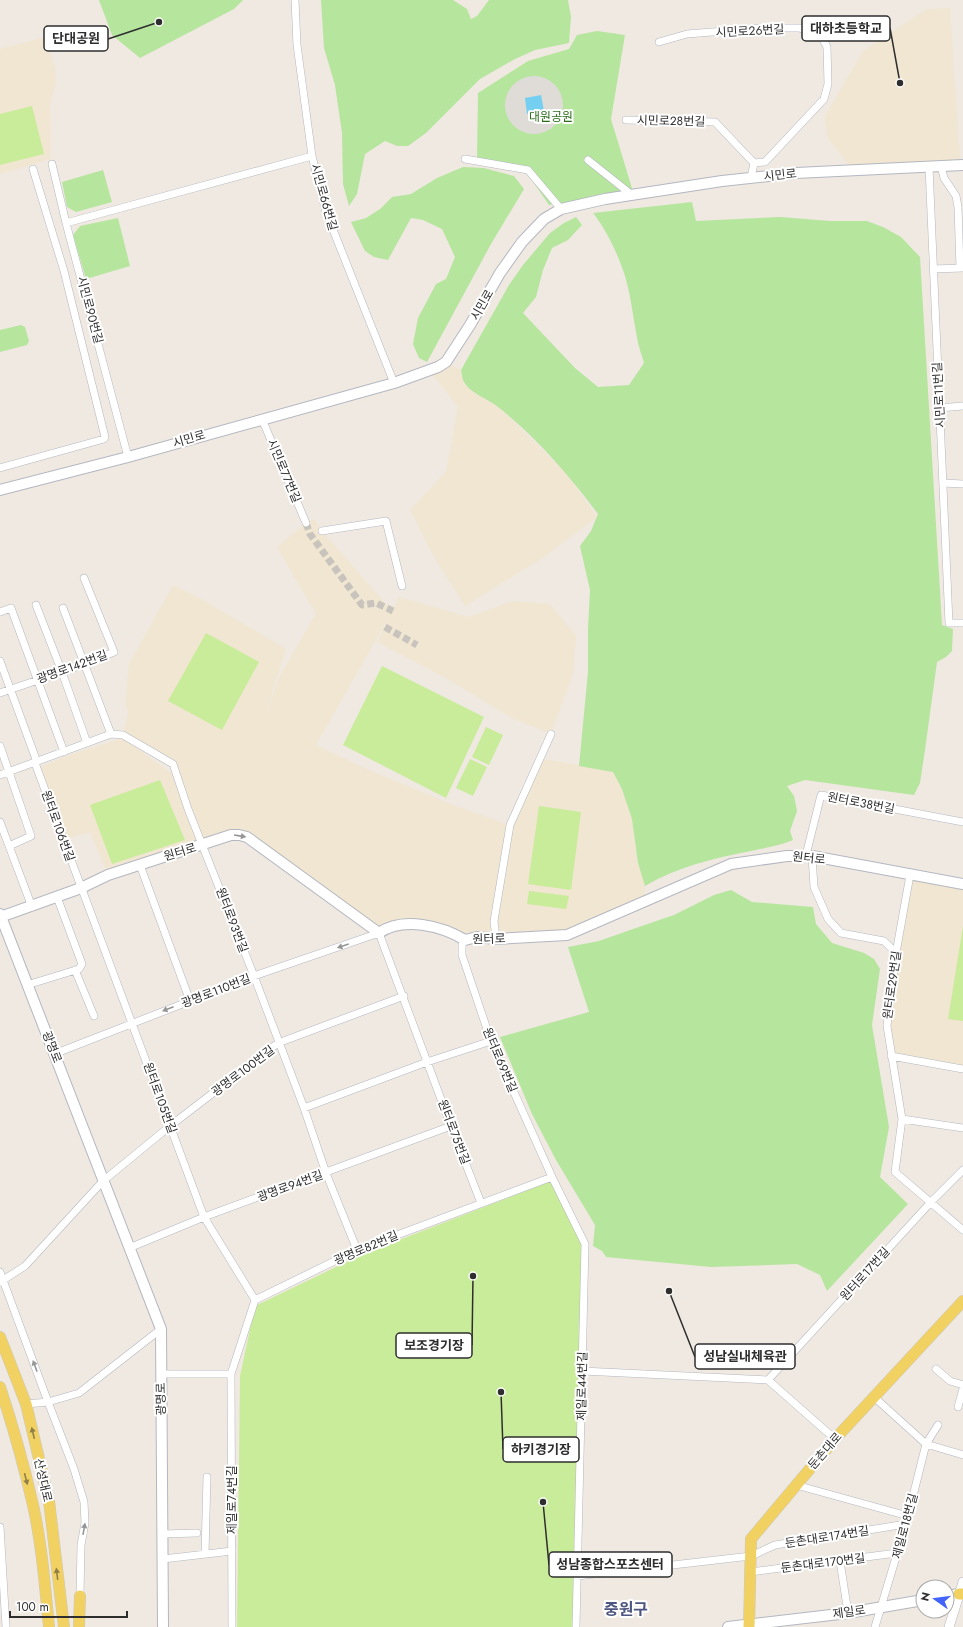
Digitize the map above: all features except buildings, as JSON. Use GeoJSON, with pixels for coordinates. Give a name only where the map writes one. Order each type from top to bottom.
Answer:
{"type":"FeatureCollection","features":[{"type":"Feature","properties":{"kind":"main road","name":"시민로"},"geometry":{"type":"LineString","coordinates":[[0,490],[394,383],[430,371],[446,362],[470,325],[500,273],[522,242],[544,219],[561,209],[722,180],[796,173],[963,165]]}},
{"type":"Feature","properties":{"kind":"main road","name":"원터로"},"geometry":{"type":"LineString","coordinates":[[0,916],[32,907],[81,888],[108,875],[231,835],[247,837],[379,933],[386,928],[408,924],[420,925],[453,933],[465,940],[477,937],[496,939],[567,935],[731,864],[787,856],[809,856],[963,884]]}},
{"type":"Feature","properties":{"kind":"main road","name":"광명로"},"geometry":{"type":"LineString","coordinates":[[0,916],[160,1329],[163,1627]]}},
{"type":"Feature","properties":{"kind":"main road","name":"둔촌대로"},"geometry":{"type":"LineString","coordinates":[[749,1626],[751,1539],[834,1439],[963,1301]]}},
{"type":"Feature","properties":{"kind":"main road","name":"산성대로"},"geometry":{"type":"LineString","coordinates":[[0,1337],[26,1404],[49,1501],[64,1627]]}},
{"type":"Feature","properties":{"kind":"main road","name":"산성대로"},"geometry":{"type":"LineString","coordinates":[[0,1387],[13,1426],[33,1506],[43,1571],[49,1627]]}},
{"type":"Feature","properties":{"kind":"main road"},"geometry":{"type":"LineString","coordinates":[[79,1627],[80,1596]]}},
{"type":"Feature","properties":{"kind":"main road","name":"제일로"},"geometry":{"type":"LineString","coordinates":[[728,1627],[749,1626],[848,1613],[915,1602]]}},
{"type":"Feature","properties":{"kind":"street","name":"시민로66번길"},"geometry":{"type":"LineString","coordinates":[[295,0],[297,44],[312,156],[326,212],[394,383]]}},
{"type":"Feature","properties":{"kind":"street","name":"시민로26번길"},"geometry":{"type":"LineString","coordinates":[[659,42],[686,34],[763,28],[799,28],[819,32],[827,47],[828,84],[824,99],[765,162],[754,163]]}},
{"type":"Feature","properties":{"kind":"street","name":"시민로28번길"},"geometry":{"type":"LineString","coordinates":[[626,120],[716,122],[754,163]]}},
{"type":"Feature","properties":{"kind":"street"},"geometry":{"type":"LineString","coordinates":[[66,223],[312,156]]}},
{"type":"Feature","properties":{"kind":"street"},"geometry":{"type":"LineString","coordinates":[[465,159],[528,170],[561,209]]}},
{"type":"Feature","properties":{"kind":"street"},"geometry":{"type":"LineString","coordinates":[[588,160],[632,195]]}},
{"type":"Feature","properties":{"kind":"street"},"geometry":{"type":"LineString","coordinates":[[751,178],[754,163]]}},
{"type":"Feature","properties":{"kind":"street","name":"시민로90번길"},"geometry":{"type":"LineString","coordinates":[[52,164],[66,223],[128,456]]}},
{"type":"Feature","properties":{"kind":"street"},"geometry":{"type":"LineString","coordinates":[[933,269],[962,268],[956,196],[944,178],[941,166]]}},
{"type":"Feature","properties":{"kind":"street","name":"시민로11번길"},"geometry":{"type":"LineString","coordinates":[[929,167],[949,623],[963,623]]}},
{"type":"Feature","properties":{"kind":"street"},"geometry":{"type":"LineString","coordinates":[[0,468],[100,441],[105,437],[64,271],[32,169]]}},
{"type":"Feature","properties":{"kind":"street"},"geometry":{"type":"LineString","coordinates":[[939,408],[963,406]]}},
{"type":"Feature","properties":{"kind":"street","name":"시민로77번길"},"geometry":{"type":"LineString","coordinates":[[262,419],[306,523]]}},
{"type":"Feature","properties":{"kind":"street"},"geometry":{"type":"LineString","coordinates":[[943,483],[963,484]]}},
{"type":"Feature","properties":{"kind":"street"},"geometry":{"type":"LineString","coordinates":[[322,531],[386,521],[402,586]]}},
{"type":"Feature","properties":{"kind":"street","name":"광명로142번길"},"geometry":{"type":"LineString","coordinates":[[0,693],[85,664],[114,652],[84,578]]}},
{"type":"Feature","properties":{"kind":"street"},"geometry":{"type":"LineString","coordinates":[[36,605],[87,743]]}},
{"type":"Feature","properties":{"kind":"street"},"geometry":{"type":"LineString","coordinates":[[0,612],[11,608],[64,752]]}},
{"type":"Feature","properties":{"kind":"street"},"geometry":{"type":"LineString","coordinates":[[0,775],[111,734],[63,608]]}},
{"type":"Feature","properties":{"kind":"street","name":"원터로106번길"},"geometry":{"type":"LineString","coordinates":[[0,661],[81,888]]}},
{"type":"Feature","properties":{"kind":"street","name":"원터로93번길"},"geometry":{"type":"LineString","coordinates":[[111,734],[123,735],[173,764],[304,1108],[326,1173],[357,1250]]}},
{"type":"Feature","properties":{"kind":"street"},"geometry":{"type":"LineString","coordinates":[[496,939],[494,921],[510,825],[551,734]]}},
{"type":"Feature","properties":{"kind":"street"},"geometry":{"type":"LineString","coordinates":[[0,746],[31,836],[9,846]]}},
{"type":"Feature","properties":{"kind":"street","name":"원터로38번길"},"geometry":{"type":"LineString","coordinates":[[809,856],[821,795],[963,822]]}},
{"type":"Feature","properties":{"kind":"street"},"geometry":{"type":"LineString","coordinates":[[0,822],[32,907]]}},
{"type":"Feature","properties":{"kind":"street"},"geometry":{"type":"LineString","coordinates":[[809,856],[814,887],[828,919],[841,933],[884,941],[896,954]]}},
{"type":"Feature","properties":{"kind":"street"},"geometry":{"type":"LineString","coordinates":[[140,865],[190,1001]]}},
{"type":"Feature","properties":{"kind":"street","name":"원터로29번길"},"geometry":{"type":"LineString","coordinates":[[910,875],[896,954],[887,1026],[902,1119],[895,1172],[931,1202]]}},
{"type":"Feature","properties":{"kind":"street","name":"원터로105번길"},"geometry":{"type":"LineString","coordinates":[[81,888],[204,1217],[255,1300]]}},
{"type":"Feature","properties":{"kind":"street"},"geometry":{"type":"LineString","coordinates":[[27,985],[80,969],[82,964],[57,897]]}},
{"type":"Feature","properties":{"kind":"street","name":"광명로110번길"},"geometry":{"type":"LineString","coordinates":[[54,1054],[254,976],[379,933]]}},
{"type":"Feature","properties":{"kind":"street","name":"원터로75번길"},"geometry":{"type":"LineString","coordinates":[[379,933],[481,1203]]}},
{"type":"Feature","properties":{"kind":"street","name":"원터로69번길"},"geometry":{"type":"LineString","coordinates":[[465,940],[462,945],[462,955],[491,1040],[552,1177]]}},
{"type":"Feature","properties":{"kind":"street"},"geometry":{"type":"LineString","coordinates":[[75,970],[94,1016]]}},
{"type":"Feature","properties":{"kind":"street","name":"광명로100번길"},"geometry":{"type":"LineString","coordinates":[[103,1181],[170,1126],[278,1043],[404,996]]}},
{"type":"Feature","properties":{"kind":"street"},"geometry":{"type":"LineString","coordinates":[[304,1108],[491,1040]]}},
{"type":"Feature","properties":{"kind":"street"},"geometry":{"type":"LineString","coordinates":[[892,1056],[963,1070]]}},
{"type":"Feature","properties":{"kind":"street"},"geometry":{"type":"LineString","coordinates":[[902,1119],[963,1128]]}},
{"type":"Feature","properties":{"kind":"street","name":"광명로94번길"},"geometry":{"type":"LineString","coordinates":[[129,1248],[204,1217],[451,1126]]}},
{"type":"Feature","properties":{"kind":"street","name":"원터로17번길"},"geometry":{"type":"LineString","coordinates":[[768,1380],[931,1202],[963,1170]]}},
{"type":"Feature","properties":{"kind":"street","name":"광명로82번길"},"geometry":{"type":"LineString","coordinates":[[255,1300],[357,1250],[552,1177]]}},
{"type":"Feature","properties":{"kind":"street","name":"제일로44번길"},"geometry":{"type":"LineString","coordinates":[[552,1177],[585,1244],[576,1627]]}},
{"type":"Feature","properties":{"kind":"street"},"geometry":{"type":"LineString","coordinates":[[2,1281],[25,1266],[103,1181]]}},
{"type":"Feature","properties":{"kind":"street"},"geometry":{"type":"LineString","coordinates":[[931,1202],[963,1230]]}},
{"type":"Feature","properties":{"kind":"street"},"geometry":{"type":"LineString","coordinates":[[0,1272],[2,1281],[74,1469],[84,1502],[85,1523],[81,1545],[80,1596]]}},
{"type":"Feature","properties":{"kind":"street"},"geometry":{"type":"LineString","coordinates":[[161,1374],[231,1374],[255,1300]]}},
{"type":"Feature","properties":{"kind":"street"},"geometry":{"type":"LineString","coordinates":[[26,1404],[48,1402],[79,1393],[160,1329]]}},
{"type":"Feature","properties":{"kind":"street"},"geometry":{"type":"LineString","coordinates":[[936,1369],[950,1381],[963,1385]]}},
{"type":"Feature","properties":{"kind":"street"},"geometry":{"type":"LineString","coordinates":[[582,1371],[768,1380],[834,1439]]}},
{"type":"Feature","properties":{"kind":"street","name":"제일로74번길"},"geometry":{"type":"LineString","coordinates":[[231,1374],[232,1627]]}},
{"type":"Feature","properties":{"kind":"street"},"geometry":{"type":"LineString","coordinates":[[958,1407],[963,1389]]}},
{"type":"Feature","properties":{"kind":"street"},"geometry":{"type":"LineString","coordinates":[[874,1397],[926,1444],[963,1455]]}},
{"type":"Feature","properties":{"kind":"street","name":"제일로18번길"},"geometry":{"type":"LineString","coordinates":[[875,1627],[906,1524],[926,1444],[938,1425]]}},
{"type":"Feature","properties":{"kind":"street"},"geometry":{"type":"LineString","coordinates":[[205,1554],[207,1477]]}},
{"type":"Feature","properties":{"kind":"street"},"geometry":{"type":"LineString","coordinates":[[796,1485],[908,1516]]}},
{"type":"Feature","properties":{"kind":"street","name":"둔촌대로174번길"},"geometry":{"type":"LineString","coordinates":[[577,1576],[750,1556],[776,1545],[906,1524]]}},
{"type":"Feature","properties":{"kind":"street"},"geometry":{"type":"LineString","coordinates":[[0,1527],[6,1627]]}},
{"type":"Feature","properties":{"kind":"street"},"geometry":{"type":"LineString","coordinates":[[162,1534],[197,1533]]}},
{"type":"Feature","properties":{"kind":"street"},"geometry":{"type":"LineString","coordinates":[[162,1559],[232,1551]]}},
{"type":"Feature","properties":{"kind":"street","name":"둔촌대로170번길"},"geometry":{"type":"LineString","coordinates":[[750,1572],[897,1553]]}},
{"type":"Feature","properties":{"kind":"street"},"geometry":{"type":"LineString","coordinates":[[840,1561],[848,1613]]}},
{"type":"Feature","properties":{"kind":"street"},"geometry":{"type":"LineString","coordinates":[[948,1627],[961,1594],[963,1582]]}},
{"type":"Feature","properties":{"kind":"shaded area"},"geometry":{"type":"Polygon","coordinates":[[[950,8],[960,160],[849,165],[827,137],[825,116],[863,51],[927,9],[950,8]]]}},
{"type":"Feature","properties":{"kind":"shaded area"},"geometry":{"type":"Polygon","coordinates":[[[45,37],[55,68],[56,82],[50,105],[51,159],[0,174],[0,49],[45,37]]]}},
{"type":"Feature","properties":{"kind":"shaded area"},"geometry":{"type":"Polygon","coordinates":[[[534,76],[550,81],[558,89],[563,105],[558,121],[550,129],[534,134],[518,129],[510,121],[505,105],[510,89],[518,81],[534,76]]]}},
{"type":"Feature","properties":{"kind":"shaded area"},"geometry":{"type":"Polygon","coordinates":[[[446,362],[461,370],[464,382],[477,395],[498,406],[567,474],[597,517],[544,557],[465,606],[431,552],[410,510],[446,472],[458,407],[430,371],[446,362]]]}},
{"type":"Feature","properties":{"kind":"shaded area"},"geometry":{"type":"Polygon","coordinates":[[[314,519],[322,531],[392,611],[399,597],[469,617],[513,601],[550,604],[576,636],[574,671],[551,734],[512,718],[444,677],[377,642],[391,613],[316,745],[362,767],[453,805],[509,825],[543,759],[613,771],[622,789],[632,819],[638,863],[645,886],[645,901],[567,935],[465,940],[420,925],[376,930],[243,836],[203,845],[173,764],[123,735],[128,712],[125,704],[129,664],[173,585],[205,601],[286,649],[263,721],[280,675],[316,614],[277,547],[306,523],[314,519]]]}},
{"type":"Feature","properties":{"kind":"shaded area"},"geometry":{"type":"Polygon","coordinates":[[[123,738],[171,773],[199,843],[108,875],[90,832],[66,839],[40,767],[69,755],[123,738]]]}},
{"type":"Feature","properties":{"kind":"shaded area"},"geometry":{"type":"Polygon","coordinates":[[[910,875],[963,884],[963,1069],[891,1056],[887,1026],[910,875]]]}},
{"type":"Feature","properties":{"kind":"green space"},"geometry":{"type":"Polygon","coordinates":[[[99,0],[243,0],[234,9],[140,58],[112,35],[99,0]]]}},
{"type":"Feature","properties":{"kind":"green space"},"geometry":{"type":"Polygon","coordinates":[[[321,0],[453,0],[467,9],[471,19],[477,16],[489,0],[568,0],[571,17],[569,43],[535,50],[515,59],[480,79],[426,133],[408,146],[397,146],[385,141],[365,154],[357,194],[349,206],[343,184],[342,133],[335,85],[324,48],[321,0]]]}},
{"type":"Feature","properties":{"kind":"green space","name":"대원공원"},"geometry":{"type":"Polygon","coordinates":[[[597,31],[625,35],[611,119],[634,195],[549,205],[527,173],[477,158],[478,93],[528,61],[569,49],[577,35],[597,31]]]}},
{"type":"Feature","properties":{"kind":"green space"},"geometry":{"type":"Polygon","coordinates":[[[32,106],[44,154],[0,165],[0,114],[32,106]]]}},
{"type":"Feature","properties":{"kind":"green space"},"geometry":{"type":"Polygon","coordinates":[[[463,167],[484,168],[514,176],[524,189],[491,244],[427,362],[419,358],[413,344],[418,318],[436,284],[446,279],[455,257],[442,229],[423,220],[411,218],[388,260],[374,257],[365,251],[351,222],[366,218],[380,209],[392,197],[411,194],[437,178],[463,167]]]}},
{"type":"Feature","properties":{"kind":"green space"},"geometry":{"type":"Polygon","coordinates":[[[103,170],[112,202],[76,212],[67,207],[62,182],[103,170]]]}},
{"type":"Feature","properties":{"kind":"green space"},"geometry":{"type":"Polygon","coordinates":[[[692,202],[696,221],[780,217],[830,221],[867,221],[883,227],[901,237],[920,257],[942,625],[953,629],[952,651],[946,657],[937,662],[920,783],[914,795],[805,780],[787,786],[794,796],[797,811],[790,831],[793,840],[772,847],[723,857],[683,868],[645,886],[638,863],[632,819],[622,789],[613,772],[579,766],[588,672],[590,590],[580,546],[591,531],[598,514],[564,471],[526,431],[498,407],[475,393],[467,386],[463,381],[461,370],[509,285],[523,265],[550,233],[576,217],[582,225],[568,240],[552,248],[543,270],[536,297],[523,313],[575,368],[598,387],[629,385],[644,363],[638,344],[629,291],[615,251],[593,213],[692,202]]]}},
{"type":"Feature","properties":{"kind":"green space"},"geometry":{"type":"Polygon","coordinates":[[[118,218],[130,266],[86,279],[73,235],[80,226],[118,218]]]}},
{"type":"Feature","properties":{"kind":"green space"},"geometry":{"type":"Polygon","coordinates":[[[21,325],[25,327],[29,341],[27,345],[0,352],[0,330],[21,325]]]}},
{"type":"Feature","properties":{"kind":"green space"},"geometry":{"type":"Polygon","coordinates":[[[206,633],[259,662],[222,730],[168,701],[206,633]]]}},
{"type":"Feature","properties":{"kind":"green space"},"geometry":{"type":"Polygon","coordinates":[[[382,666],[484,717],[446,798],[343,745],[382,666]]]}},
{"type":"Feature","properties":{"kind":"green space"},"geometry":{"type":"Polygon","coordinates":[[[486,727],[503,735],[489,765],[472,757],[486,727]]]}},
{"type":"Feature","properties":{"kind":"green space"},"geometry":{"type":"Polygon","coordinates":[[[470,759],[487,767],[473,796],[456,788],[470,759]]]}},
{"type":"Feature","properties":{"kind":"green space"},"geometry":{"type":"Polygon","coordinates":[[[160,780],[185,840],[112,864],[90,805],[160,780]]]}},
{"type":"Feature","properties":{"kind":"green space"},"geometry":{"type":"Polygon","coordinates":[[[539,806],[581,812],[571,890],[528,884],[539,806]]]}},
{"type":"Feature","properties":{"kind":"green space"},"geometry":{"type":"Polygon","coordinates":[[[731,890],[752,902],[813,907],[816,924],[832,943],[864,953],[874,959],[880,969],[872,1025],[889,1127],[880,1177],[908,1204],[827,1291],[820,1275],[797,1264],[711,1267],[606,1257],[602,1251],[593,1246],[595,1225],[556,1160],[532,1114],[500,1037],[589,1012],[568,947],[599,941],[674,915],[714,895],[731,890]]]}},
{"type":"Feature","properties":{"kind":"green space"},"geometry":{"type":"Polygon","coordinates":[[[529,891],[569,896],[566,909],[527,904],[529,891]]]}},
{"type":"Feature","properties":{"kind":"green space"},"geometry":{"type":"Polygon","coordinates":[[[963,926],[963,1021],[948,1019],[963,926]]]}},
{"type":"Feature","properties":{"kind":"green space"},"geometry":{"type":"Polygon","coordinates":[[[551,1181],[585,1244],[574,1627],[237,1627],[240,1376],[255,1306],[363,1254],[551,1181]]]}},
{"type":"Feature","properties":{"kind":"water"},"geometry":{"type":"Polygon","coordinates":[[[541,95],[544,111],[527,114],[525,98],[541,95]]]}},
{"type":"Feature","properties":{"kind":"tunnel"},"geometry":{"type":"LineString","coordinates":[[306,523],[310,534],[362,605],[376,603],[393,611]]}},
{"type":"Feature","properties":{"kind":"tunnel"},"geometry":{"type":"LineString","coordinates":[[385,627],[417,645]]}},
{"type":"Feature","properties":{"kind":"place","name":"단대공원"},"geometry":{"type":"Point","coordinates":[159,22]}},
{"type":"Feature","properties":{"kind":"place","name":"대하초등학교"},"geometry":{"type":"Point","coordinates":[900,83]}},
{"type":"Feature","properties":{"kind":"place","name":"보조경기장"},"geometry":{"type":"Point","coordinates":[473,1276]}},
{"type":"Feature","properties":{"kind":"place","name":"성남실내체육관"},"geometry":{"type":"Point","coordinates":[669,1291]}},
{"type":"Feature","properties":{"kind":"place","name":"하키경기장"},"geometry":{"type":"Point","coordinates":[501,1392]}},
{"type":"Feature","properties":{"kind":"place","name":"성남종합스포츠센터"},"geometry":{"type":"Point","coordinates":[543,1502]}},
{"type":"Feature","properties":{"kind":"district","name":"중원구"},"geometry":{"type":"Point","coordinates":[626,1609]}}]}
